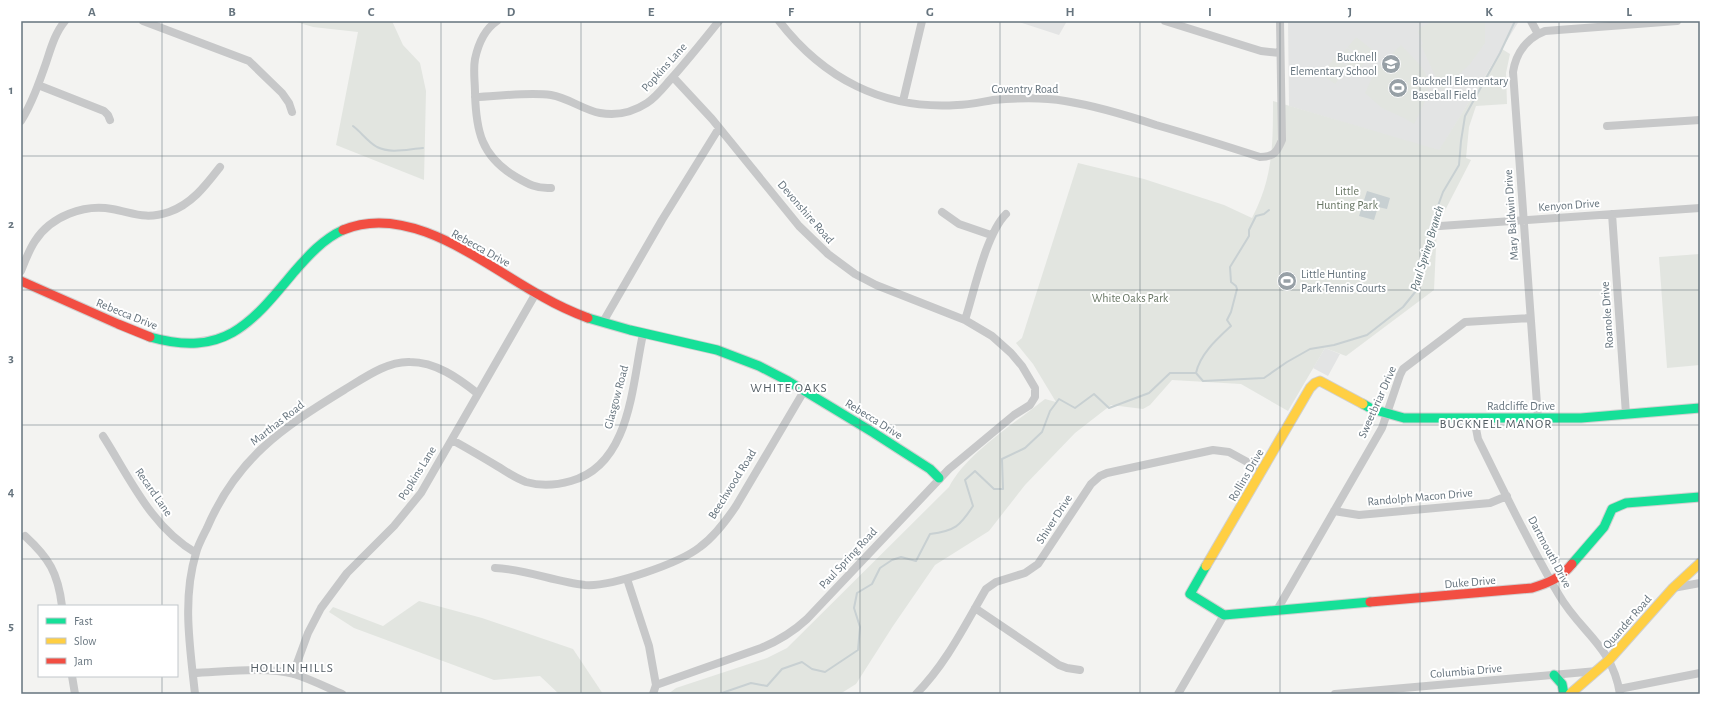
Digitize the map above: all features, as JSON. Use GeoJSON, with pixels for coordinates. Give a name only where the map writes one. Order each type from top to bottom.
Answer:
{"type":"FeatureCollection","features":[{"type":"Feature","properties":{"kind":"street"},"geometry":{"type":"LineString","coordinates":[[21,121],[27,112],[38,85],[54,38],[65,21]]}},
{"type":"Feature","properties":{"kind":"street"},"geometry":{"type":"LineString","coordinates":[[143,21],[249,61],[282,93],[289,103],[292,112]]}},
{"type":"Feature","properties":{"kind":"street"},"geometry":{"type":"LineString","coordinates":[[497,21],[492,24],[484,36],[477,50],[474,62],[476,117],[479,133],[486,149],[493,159],[508,172],[530,185],[542,188],[551,188]]}},
{"type":"Feature","properties":{"kind":"street","name":"Popkins Lane"},"geometry":{"type":"LineString","coordinates":[[475,97],[551,95],[566,99],[588,110],[599,113],[618,114],[633,110],[657,96],[718,21]]}},
{"type":"Feature","properties":{"kind":"street","name":"Coventry Road"},"geometry":{"type":"LineString","coordinates":[[778,21],[803,50],[824,68],[874,94],[924,105],[941,106],[1012,99],[1064,101],[1106,109],[1260,157],[1271,156],[1276,152],[1282,140],[1280,53]]}},
{"type":"Feature","properties":{"kind":"street"},"geometry":{"type":"LineString","coordinates":[[903,101],[922,21]]}},
{"type":"Feature","properties":{"kind":"street"},"geometry":{"type":"LineString","coordinates":[[1165,21],[1261,51],[1280,53],[1280,21]]}},
{"type":"Feature","properties":{"kind":"street"},"geometry":{"type":"LineString","coordinates":[[1531,21],[1538,34],[1554,30],[1677,21]]}},
{"type":"Feature","properties":{"kind":"street","name":"Mary Baldwin Drive"},"geometry":{"type":"LineString","coordinates":[[1538,34],[1525,44],[1518,54],[1513,72],[1538,418]]}},
{"type":"Feature","properties":{"kind":"street","name":"Devonshire Road"},"geometry":{"type":"LineString","coordinates":[[673,77],[719,128],[799,226],[817,245],[837,262],[876,285],[965,320],[992,336],[1011,353],[1031,380],[1035,388],[1035,397]]}},
{"type":"Feature","properties":{"kind":"street"},"geometry":{"type":"LineString","coordinates":[[38,85],[104,111],[110,120]]}},
{"type":"Feature","properties":{"kind":"street"},"geometry":{"type":"LineString","coordinates":[[1607,126],[1700,120]]}},
{"type":"Feature","properties":{"kind":"street"},"geometry":{"type":"LineString","coordinates":[[603,322],[662,220],[719,128]]}},
{"type":"Feature","properties":{"kind":"street"},"geometry":{"type":"LineString","coordinates":[[21,271],[35,241],[47,227],[60,218],[77,211],[95,208],[112,209],[136,216],[155,215],[168,212],[182,206],[193,198],[220,167]]}},
{"type":"Feature","properties":{"kind":"street","name":"Kenyon Drive"},"geometry":{"type":"LineString","coordinates":[[1440,226],[1700,208]]}},
{"type":"Feature","properties":{"kind":"street"},"geometry":{"type":"LineString","coordinates":[[942,212],[959,224],[991,235]]}},
{"type":"Feature","properties":{"kind":"street"},"geometry":{"type":"LineString","coordinates":[[965,320],[991,235],[1000,220],[1006,214]]}},
{"type":"Feature","properties":{"kind":"street","name":"Roanoke Drive"},"geometry":{"type":"LineString","coordinates":[[1612,214],[1626,414]]}},
{"type":"Feature","properties":{"kind":"street","name":"Rebecca Drive"},"geometry":{"type":"LineString","coordinates":[[21,281],[149,338],[175,343],[203,342],[227,335],[249,322],[309,255],[327,238],[352,227],[382,222],[404,225],[426,233],[467,253],[567,309],[643,334],[708,348],[738,357],[768,370],[906,453],[930,469],[939,478]]}},
{"type":"Feature","properties":{"kind":"street","name":"Popkins Lane"},"geometry":{"type":"LineString","coordinates":[[293,674],[308,633],[320,608],[347,573],[414,504],[428,483],[477,393],[536,293]]}},
{"type":"Feature","properties":{"kind":"street","name":"Sweetbriar Drive"},"geometry":{"type":"LineString","coordinates":[[1277,610],[1382,428],[1403,369],[1460,325],[1470,322],[1530,318]]}},
{"type":"Feature","properties":{"kind":"street","name":"Glasgow Road"},"geometry":{"type":"LineString","coordinates":[[452,440],[512,476],[526,482],[559,484],[574,481],[590,474],[608,457],[620,433],[633,389],[643,334]]}},
{"type":"Feature","properties":{"kind":"street","name":"Marthas Road"},"geometry":{"type":"LineString","coordinates":[[195,694],[188,633],[188,608],[196,553],[210,520],[226,492],[252,457],[284,429],[362,379],[394,364],[418,362],[445,371],[477,393]]}},
{"type":"Feature","properties":{"kind":"street","name":"Rollins Drive"},"geometry":{"type":"LineString","coordinates":[[1224,615],[1190,594],[1262,470],[1315,383],[1320,381],[1347,395]]}},
{"type":"Feature","properties":{"kind":"street","name":"Beechwood Road"},"geometry":{"type":"LineString","coordinates":[[495,568],[520,570],[572,583],[587,585],[604,584],[627,579],[686,556],[714,535],[736,506],[804,391]]}},
{"type":"Feature","properties":{"kind":"street","name":"Radcliffe Drive"},"geometry":{"type":"LineString","coordinates":[[1347,395],[1372,409],[1404,418],[1581,418],[1700,408]]}},
{"type":"Feature","properties":{"kind":"street","name":"Paul Spring Road"},"geometry":{"type":"LineString","coordinates":[[656,685],[761,648],[792,632],[812,613],[939,478],[1014,415],[1030,405],[1035,397]]}},
{"type":"Feature","properties":{"kind":"street","name":"Dartmouth Drive"},"geometry":{"type":"LineString","coordinates":[[1474,418],[1478,439],[1551,582],[1570,612],[1601,646],[1609,660],[1620,691]]}},
{"type":"Feature","properties":{"kind":"street","name":"Recard Lane"},"geometry":{"type":"LineString","coordinates":[[103,436],[150,512],[175,539],[196,553]]}},
{"type":"Feature","properties":{"kind":"street","name":"Shiver Drive"},"geometry":{"type":"LineString","coordinates":[[916,694],[939,668],[986,589],[1002,579],[1025,573],[1038,564],[1091,484],[1104,474],[1213,450],[1229,452],[1262,470]]}},
{"type":"Feature","properties":{"kind":"street","name":"Randolph Macon Drive"},"geometry":{"type":"LineString","coordinates":[[1334,511],[1359,515],[1475,505],[1497,502],[1507,496]]}},
{"type":"Feature","properties":{"kind":"street","name":"Duke Drive"},"geometry":{"type":"LineString","coordinates":[[1224,615],[1532,588],[1551,582],[1562,575],[1604,527],[1612,509],[1626,503],[1700,497]]}},
{"type":"Feature","properties":{"kind":"street"},"geometry":{"type":"LineString","coordinates":[[25,536],[40,550],[53,569],[58,581],[62,605]]}},
{"type":"Feature","properties":{"kind":"street","name":"Quander Road"},"geometry":{"type":"LineString","coordinates":[[1570,694],[1609,660],[1673,588],[1700,563]]}},
{"type":"Feature","properties":{"kind":"street"},"geometry":{"type":"LineString","coordinates":[[627,579],[649,646],[656,685],[653,694]]}},
{"type":"Feature","properties":{"kind":"street"},"geometry":{"type":"LineString","coordinates":[[1673,588],[1700,583]]}},
{"type":"Feature","properties":{"kind":"street"},"geometry":{"type":"LineString","coordinates":[[975,608],[1059,665],[1080,670]]}},
{"type":"Feature","properties":{"kind":"street"},"geometry":{"type":"LineString","coordinates":[[1178,694],[1224,615]]}},
{"type":"Feature","properties":{"kind":"street"},"geometry":{"type":"LineString","coordinates":[[193,673],[272,671],[293,674],[342,694]]}},
{"type":"Feature","properties":{"kind":"street","name":"Columbia Drive"},"geometry":{"type":"LineString","coordinates":[[1335,694],[1598,671]]}},
{"type":"Feature","properties":{"kind":"street"},"geometry":{"type":"LineString","coordinates":[[1620,691],[1700,674]]}},
{"type":"Feature","properties":{"kind":"street"},"geometry":{"type":"LineString","coordinates":[[1554,675],[1562,684],[1564,694]]}},
{"type":"Feature","properties":{"kind":"street"},"geometry":{"type":"LineString","coordinates":[[72,677],[75,694]]}},
{"type":"Feature","properties":{"kind":"shaded area"},"geometry":{"type":"Polygon","coordinates":[[[1016,21],[1067,21],[1059,35],[1016,21]]]}},
{"type":"Feature","properties":{"kind":"shaded area","name":"Bucknell Elementary School"},"geometry":{"type":"Polygon","coordinates":[[[1288,21],[1519,21],[1439,151],[1289,106],[1288,21]]]}},
{"type":"Feature","properties":{"kind":"shaded area"},"geometry":{"type":"Polygon","coordinates":[[[1367,191],[1390,198],[1387,209],[1378,207],[1374,220],[1359,216],[1367,191]]]}},
{"type":"Feature","properties":{"kind":"shaded area"},"geometry":{"type":"Polygon","coordinates":[[[1325,348],[1340,354],[1328,376],[1313,368],[1325,348]]]}},
{"type":"Feature","properties":{"kind":"green space"},"geometry":{"type":"Polygon","coordinates":[[[293,21],[392,21],[403,45],[420,63],[426,91],[424,180],[336,145],[358,32],[313,27],[293,21]]]}},
{"type":"Feature","properties":{"kind":"green space"},"geometry":{"type":"Polygon","coordinates":[[[1433,21],[1484,21],[1485,23],[1485,43],[1470,64],[1442,91],[1421,45],[1423,44],[1418,32],[1420,28],[1433,21]]]}},
{"type":"Feature","properties":{"kind":"green space"},"geometry":{"type":"Polygon","coordinates":[[[1356,37],[1374,51],[1366,61],[1348,47],[1356,37]]]}},
{"type":"Feature","properties":{"kind":"green space","name":"Bucknell Elementary Baseball Field"},"geometry":{"type":"Polygon","coordinates":[[[1401,45],[1420,65],[1428,81],[1426,99],[1414,124],[1382,108],[1365,93],[1376,69],[1401,45]]]}},
{"type":"Feature","properties":{"kind":"green space"},"geometry":{"type":"Polygon","coordinates":[[[1347,48],[1365,62],[1357,72],[1339,58],[1347,48]]]}},
{"type":"Feature","properties":{"kind":"green space"},"geometry":{"type":"Polygon","coordinates":[[[1502,49],[1510,54],[1506,73],[1507,104],[1476,106],[1469,127],[1466,158],[1471,160],[1437,226],[1434,290],[1346,356],[1325,348],[1288,411],[1241,384],[1172,380],[1150,405],[1143,409],[1111,405],[1075,433],[1025,485],[989,531],[935,565],[893,626],[856,684],[840,694],[668,694],[676,688],[767,658],[787,648],[949,487],[967,462],[979,451],[1045,399],[1056,402],[1033,364],[1016,343],[1022,338],[1078,163],[1144,179],[1224,205],[1252,218],[1259,203],[1268,175],[1272,147],[1273,101],[1439,150],[1502,49]]]}},
{"type":"Feature","properties":{"kind":"green space"},"geometry":{"type":"Polygon","coordinates":[[[1335,57],[1348,67],[1335,84],[1322,74],[1335,57]]]}},
{"type":"Feature","properties":{"kind":"green space"},"geometry":{"type":"Polygon","coordinates":[[[1700,254],[1700,365],[1667,368],[1659,257],[1700,254]]]}},
{"type":"Feature","properties":{"kind":"green space"},"geometry":{"type":"Polygon","coordinates":[[[419,601],[482,618],[573,649],[603,694],[559,694],[540,676],[494,680],[354,628],[329,612],[333,607],[383,626],[419,601]]]}},
{"type":"Feature","properties":{"kind":"waterway","name":"Paul Spring Branch"},"geometry":{"type":"LineString","coordinates":[[719,694],[751,683],[767,686],[782,669],[802,662],[812,669],[825,672],[858,650],[860,627],[854,608],[857,593],[872,584],[880,568],[892,560],[901,557],[916,561],[930,534],[951,529],[960,523],[973,506],[965,480],[975,471],[994,489],[1003,489],[1002,459],[1025,448],[1042,432],[1050,411],[1059,399],[1075,408],[1094,394],[1109,408],[1149,393],[1170,373],[1196,373],[1203,381],[1264,378],[1287,362],[1310,349],[1334,345],[1367,335],[1403,307],[1416,291],[1430,228],[1443,192],[1459,165],[1465,116],[1500,53],[1515,21]]}},
{"type":"Feature","properties":{"kind":"waterway"},"geometry":{"type":"LineString","coordinates":[[353,126],[377,147],[382,149],[400,150],[423,148]]}},
{"type":"Feature","properties":{"kind":"waterway","name":"Paul Spring Branch"},"geometry":{"type":"LineString","coordinates":[[1196,373],[1205,353],[1231,326],[1227,320],[1231,312],[1237,289],[1231,282],[1230,267],[1249,236],[1249,230],[1256,216],[1264,214],[1269,210]]}},
{"type":"Feature","properties":{"kind":"traffic: fast"},"geometry":{"type":"LineString","coordinates":[[150,337],[176,342],[198,343],[217,339],[234,332],[264,307],[316,248],[343,230]]}},
{"type":"Feature","properties":{"kind":"traffic: fast"},"geometry":{"type":"LineString","coordinates":[[588,318],[630,330],[717,350],[759,366],[788,381],[874,433],[930,469],[939,478]]}},
{"type":"Feature","properties":{"kind":"traffic: fast"},"geometry":{"type":"LineString","coordinates":[[1363,404],[1372,409],[1404,418],[1581,418],[1700,408]]}},
{"type":"Feature","properties":{"kind":"traffic: fast"},"geometry":{"type":"LineString","coordinates":[[1572,564],[1604,527],[1612,509],[1626,503],[1700,497]]}},
{"type":"Feature","properties":{"kind":"traffic: fast"},"geometry":{"type":"LineString","coordinates":[[1206,566],[1190,594],[1224,615],[1370,602]]}},
{"type":"Feature","properties":{"kind":"traffic: fast"},"geometry":{"type":"LineString","coordinates":[[1554,675],[1562,684],[1564,694]]}},
{"type":"Feature","properties":{"kind":"traffic: slow"},"geometry":{"type":"LineString","coordinates":[[1206,566],[1310,388],[1315,383],[1320,381],[1363,404]]}},
{"type":"Feature","properties":{"kind":"traffic: slow"},"geometry":{"type":"LineString","coordinates":[[1570,694],[1609,660],[1673,588],[1700,563]]}},
{"type":"Feature","properties":{"kind":"traffic: jam"},"geometry":{"type":"LineString","coordinates":[[343,230],[369,223],[395,224],[421,231],[448,241],[548,300],[588,318]]}},
{"type":"Feature","properties":{"kind":"traffic: jam"},"geometry":{"type":"LineString","coordinates":[[21,281],[150,337]]}},
{"type":"Feature","properties":{"kind":"traffic: jam"},"geometry":{"type":"LineString","coordinates":[[1370,602],[1532,588],[1554,579],[1568,569],[1572,564]]}},
{"type":"Feature","properties":{"kind":"place","name":"Bucknell Elementary School"},"geometry":{"type":"Point","coordinates":[1391,64]}},
{"type":"Feature","properties":{"kind":"place","name":"Bucknell Elementary Baseball Field"},"geometry":{"type":"Point","coordinates":[1398,88]}},
{"type":"Feature","properties":{"kind":"place","name":"Little Hunting Park Tennis Courts"},"geometry":{"type":"Point","coordinates":[1287,281]}},
{"type":"Feature","properties":{"kind":"district","name":"WHITE OAKS"},"geometry":{"type":"Point","coordinates":[789,387]}},
{"type":"Feature","properties":{"kind":"district","name":"BUCKNELL MANOR"},"geometry":{"type":"Point","coordinates":[1496,423]}},
{"type":"Feature","properties":{"kind":"district","name":"HOLLIN HILLS"},"geometry":{"type":"Point","coordinates":[292,667]}},
{"type":"Feature","properties":{"kind":"park label","name":"Little Hunting Park"},"geometry":{"type":"Point","coordinates":[1347,198]}},
{"type":"Feature","properties":{"kind":"park label","name":"White Oaks Park"},"geometry":{"type":"Point","coordinates":[1130,298]}}]}
